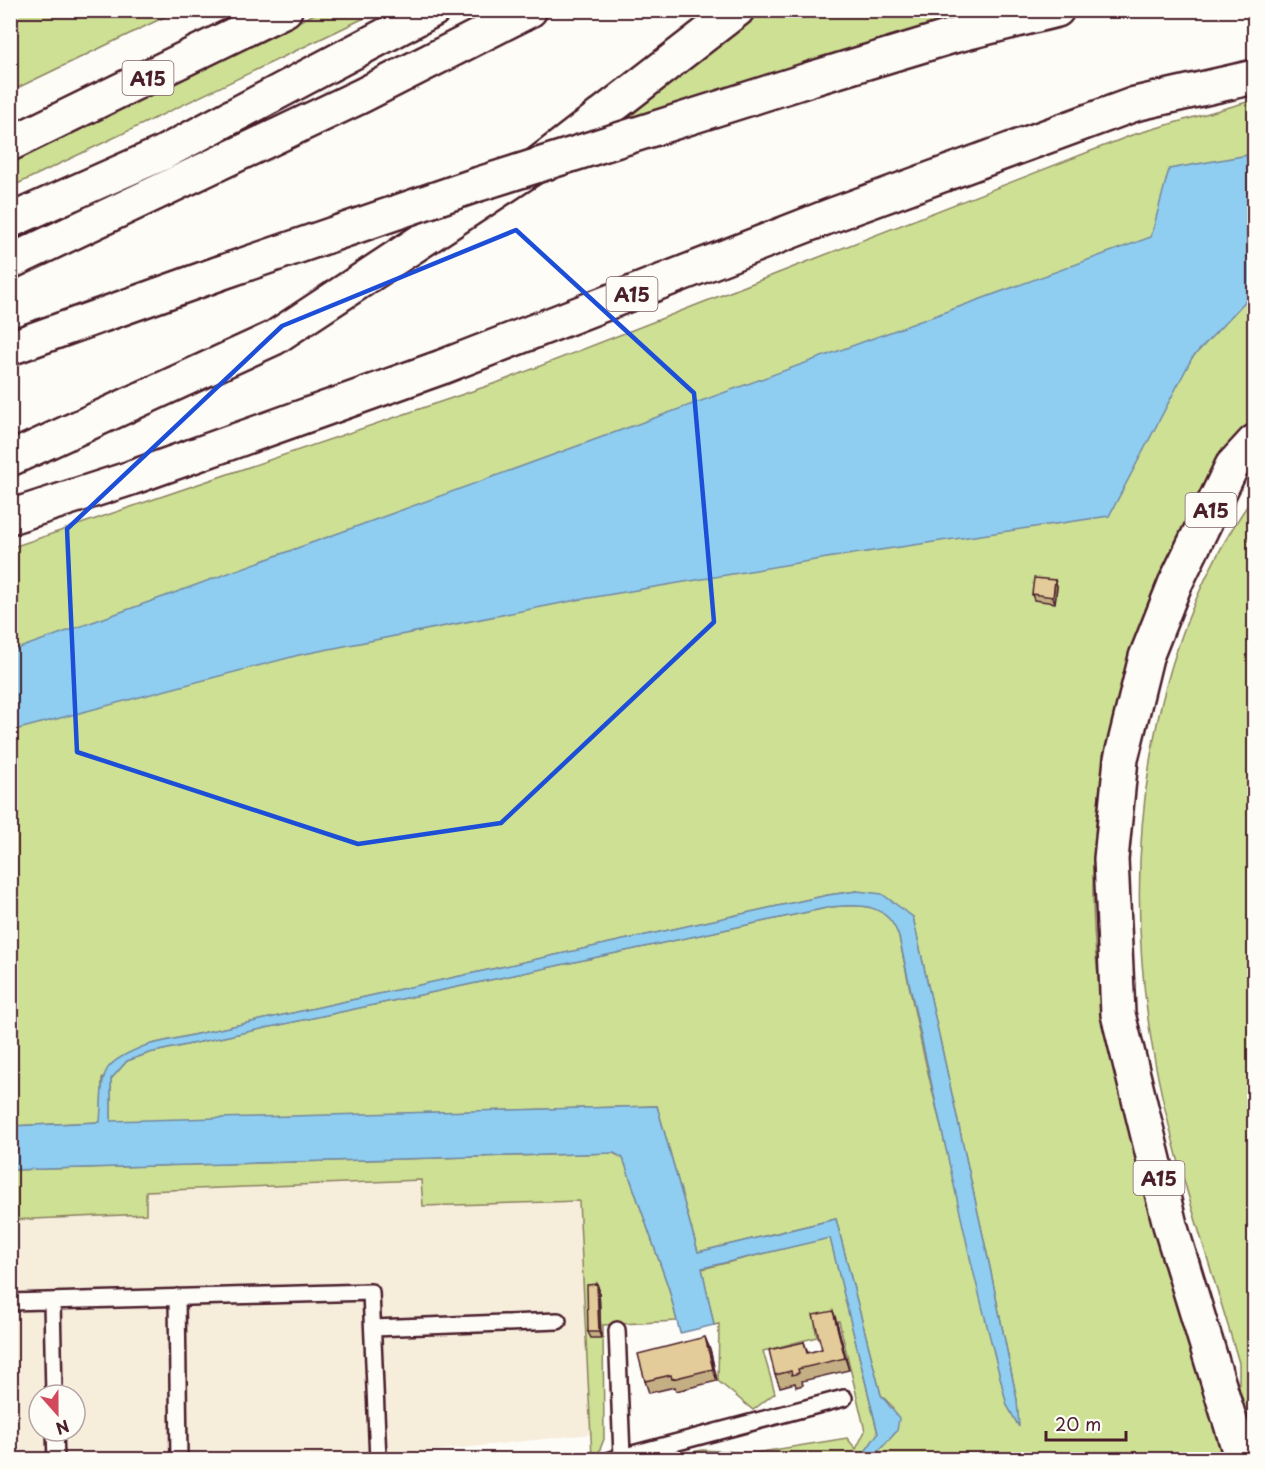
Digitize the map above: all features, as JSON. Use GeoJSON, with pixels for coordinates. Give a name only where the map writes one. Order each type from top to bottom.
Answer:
{"type":"FeatureCollection","features":[{"type":"Feature","properties":{"kind":"highway","name":"A15"},"geometry":{"type":"LineString","coordinates":[[10,144],[285,10]]}},
{"type":"Feature","properties":{"kind":"highway"},"geometry":{"type":"LineString","coordinates":[[10,221],[163,153],[433,10]]}},
{"type":"Feature","properties":{"kind":"highway"},"geometry":{"type":"LineString","coordinates":[[10,262],[361,96],[530,10]]}},
{"type":"Feature","properties":{"kind":"highway"},"geometry":{"type":"LineString","coordinates":[[10,459],[274,338],[538,164],[737,10]]}},
{"type":"Feature","properties":{"kind":"highway"},"geometry":{"type":"LineString","coordinates":[[10,348],[479,184],[953,36],[1057,10]]}},
{"type":"Feature","properties":{"kind":"highway","name":"A15"},"geometry":{"type":"LineString","coordinates":[[10,517],[131,478],[442,367],[830,216],[1135,104],[1254,77]]}},
{"type":"Feature","properties":{"kind":"highway","name":"A15"},"geometry":{"type":"LineString","coordinates":[[1242,1460],[1170,1225],[1118,1014],[1112,890],[1117,792],[1129,720],[1146,657],[1175,584],[1232,466],[1254,442]]}},
{"type":"Feature","properties":{"kind":"lane"},"geometry":{"type":"LineString","coordinates":[[10,1302],[371,1292],[378,1460]]}},
{"type":"Feature","properties":{"kind":"lane"},"geometry":{"type":"LineString","coordinates":[[177,1297],[179,1460]]}},
{"type":"Feature","properties":{"kind":"lane"},"geometry":{"type":"LineString","coordinates":[[52,1301],[54,1383]]}},
{"type":"Feature","properties":{"kind":"lane"},"geometry":{"type":"LineString","coordinates":[[373,1328],[558,1321]]}},
{"type":"Feature","properties":{"kind":"lane"},"geometry":{"type":"LineString","coordinates":[[617,1330],[616,1458],[844,1398]]}},
{"type":"Feature","properties":{"kind":"lane"},"geometry":{"type":"LineString","coordinates":[[55,1443],[56,1460]]}},
{"type":"Feature","properties":{"kind":"highlighted area"},"geometry":{"type":"Polygon","coordinates":[[[516,230],[694,393],[714,622],[501,823],[358,844],[77,752],[67,529],[282,326],[516,230]]]}},
{"type":"Feature","properties":{"kind":"shaded area"},"geometry":{"type":"Polygon","coordinates":[[[422,1180],[423,1206],[579,1201],[591,1434],[413,1453],[413,1460],[11,1459],[10,1220],[146,1214],[146,1191],[422,1180]]]}},
{"type":"Feature","properties":{"kind":"green space"},"geometry":{"type":"Polygon","coordinates":[[[11,10],[177,10],[177,11],[11,91],[11,10]]]}},
{"type":"Feature","properties":{"kind":"green space"},"geometry":{"type":"Polygon","coordinates":[[[321,11],[379,11],[11,187],[11,158],[321,11]]]}},
{"type":"Feature","properties":{"kind":"green space"},"geometry":{"type":"Polygon","coordinates":[[[759,11],[1036,11],[591,148],[759,11]]]}},
{"type":"Feature","properties":{"kind":"green space"},"geometry":{"type":"Polygon","coordinates":[[[1254,100],[1254,416],[1212,476],[1176,541],[1146,609],[1122,680],[1106,754],[1096,828],[1093,902],[1101,999],[1111,1046],[1225,1459],[871,1459],[897,1431],[892,1406],[881,1395],[836,1219],[698,1252],[657,1106],[111,1122],[111,1079],[127,1061],[149,1053],[831,907],[872,908],[888,918],[899,937],[922,1047],[1007,1405],[1018,1425],[1017,1400],[989,1263],[913,917],[857,891],[828,895],[147,1045],[102,1079],[101,1122],[11,1126],[10,548],[499,382],[1132,135],[1254,100]]]}},
{"type":"Feature","properties":{"kind":"green space"},"geometry":{"type":"Polygon","coordinates":[[[1254,496],[1254,929],[1252,929],[1248,970],[1254,987],[1254,1443],[1239,1396],[1239,1363],[1178,1161],[1158,1079],[1143,970],[1140,899],[1142,828],[1151,757],[1166,687],[1188,620],[1217,556],[1254,496]]]}},
{"type":"Feature","properties":{"kind":"green space"},"geometry":{"type":"Polygon","coordinates":[[[613,1153],[623,1158],[669,1289],[677,1321],[603,1325],[604,1439],[599,1452],[592,1457],[579,1201],[423,1206],[421,1180],[146,1191],[146,1214],[11,1220],[10,1170],[613,1153]]]}},
{"type":"Feature","properties":{"kind":"green space"},"geometry":{"type":"Polygon","coordinates":[[[830,1237],[878,1434],[862,1456],[863,1459],[660,1460],[702,1450],[755,1453],[847,1438],[856,1449],[865,1431],[839,1321],[815,1327],[817,1337],[763,1351],[775,1393],[753,1410],[718,1381],[719,1324],[714,1325],[702,1269],[830,1237]]]}},
{"type":"Feature","properties":{"kind":"water"},"geometry":{"type":"Polygon","coordinates":[[[1254,154],[1254,292],[1192,358],[1109,516],[833,557],[577,600],[299,655],[11,731],[11,651],[1151,237],[1169,169],[1254,154]]]}},
{"type":"Feature","properties":{"kind":"water"},"geometry":{"type":"Polygon","coordinates":[[[857,891],[882,894],[913,917],[989,1263],[1017,1400],[1019,1427],[1007,1405],[971,1262],[899,937],[888,918],[872,908],[831,907],[149,1053],[127,1061],[111,1079],[111,1121],[657,1106],[698,1252],[836,1219],[881,1395],[899,1418],[897,1431],[871,1459],[863,1459],[862,1456],[878,1433],[830,1238],[702,1268],[714,1325],[680,1333],[669,1289],[623,1158],[614,1153],[11,1170],[11,1126],[100,1122],[103,1081],[110,1065],[130,1052],[147,1045],[828,895],[857,891]]]}},
{"type":"Feature","properties":{"kind":"building"},"geometry":{"type":"Polygon","coordinates":[[[1034,578],[1055,580],[1053,597],[1032,594],[1034,578]]]}},
{"type":"Feature","properties":{"kind":"building"},"geometry":{"type":"Polygon","coordinates":[[[597,1284],[599,1332],[588,1332],[587,1285],[597,1284]]]}},
{"type":"Feature","properties":{"kind":"building"},"geometry":{"type":"Polygon","coordinates":[[[833,1311],[845,1358],[798,1369],[799,1373],[792,1375],[791,1371],[775,1375],[769,1350],[804,1342],[807,1353],[822,1349],[813,1315],[833,1311]]]}},
{"type":"Feature","properties":{"kind":"building"},"geometry":{"type":"Polygon","coordinates":[[[705,1337],[713,1369],[672,1379],[671,1375],[645,1381],[638,1354],[705,1337]]]}}]}
